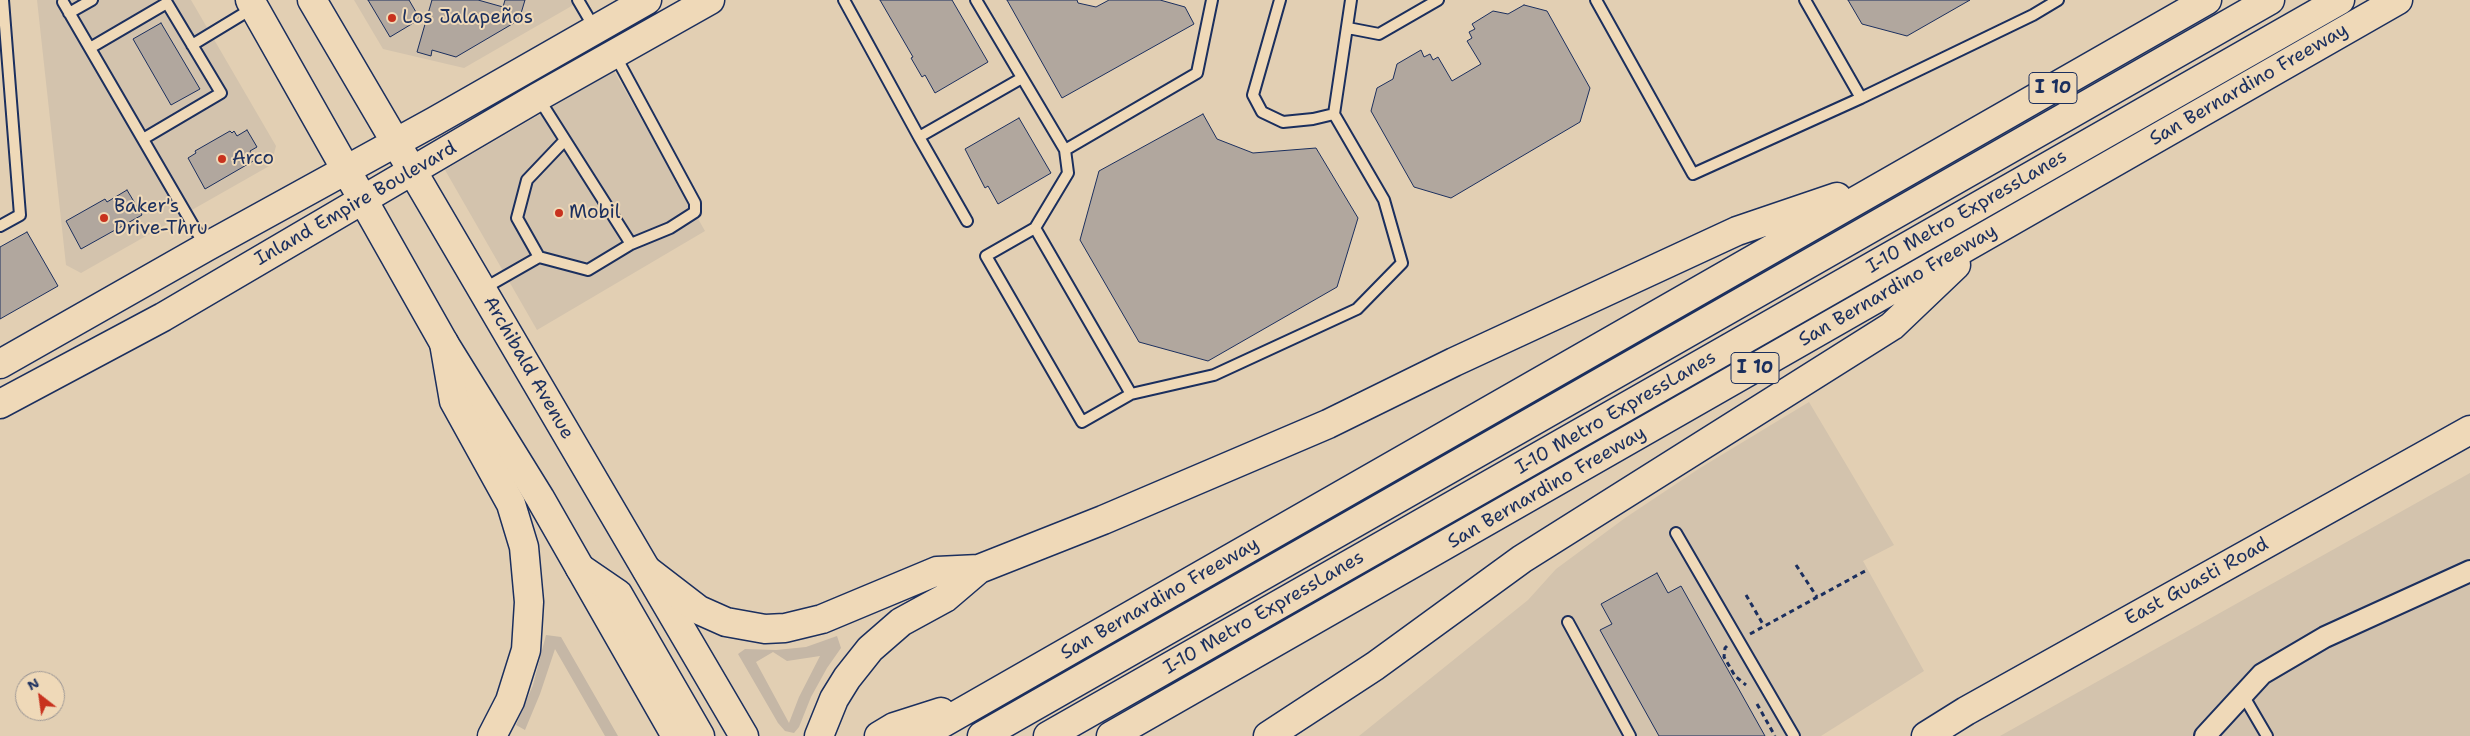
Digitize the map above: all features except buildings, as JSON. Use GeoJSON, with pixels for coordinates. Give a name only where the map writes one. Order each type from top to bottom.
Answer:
{"type":"FeatureCollection","features":[{"type":"Feature","properties":{"kind":"main road","name":"Archibald Avenue"},"geometry":{"type":"LineString","coordinates":[[312,0],[381,113],[395,142],[744,736]]}},
{"type":"Feature","properties":{"kind":"main road","name":"Inland Empire Boulevard"},"geometry":{"type":"LineString","coordinates":[[0,364],[596,30],[646,0]]}},
{"type":"Feature","properties":{"kind":"main road","name":"Inland Empire Boulevard"},"geometry":{"type":"LineString","coordinates":[[0,404],[155,322],[412,170],[710,0]]}},
{"type":"Feature","properties":{"kind":"main road","name":"San Bernardino Freeway"},"geometry":{"type":"LineString","coordinates":[[920,736],[2207,0]]}},
{"type":"Feature","properties":{"kind":"main road","name":"I-10 Metro ExpressLanes"},"geometry":{"type":"LineString","coordinates":[[982,736],[2270,0]]}},
{"type":"Feature","properties":{"kind":"main road","name":"I-10 Metro ExpressLanes"},"geometry":{"type":"LineString","coordinates":[[1048,736],[2340,0]]}},
{"type":"Feature","properties":{"kind":"main road","name":"San Bernardino Freeway"},"geometry":{"type":"LineString","coordinates":[[1111,736],[2398,0]]}},
{"type":"Feature","properties":{"kind":"main road"},"geometry":{"type":"LineString","coordinates":[[252,4],[444,343],[580,568],[676,736]]}},
{"type":"Feature","properties":{"kind":"main road"},"geometry":{"type":"LineString","coordinates":[[819,736],[834,699],[846,678],[870,649],[901,622],[945,598],[979,569],[1258,456],[1454,362],[1737,231],[1900,175]]}},
{"type":"Feature","properties":{"kind":"main road"},"geometry":{"type":"LineString","coordinates":[[1268,736],[1375,666],[1522,559],[1892,326],[1984,238]]}},
{"type":"Feature","properties":{"kind":"main road"},"geometry":{"type":"LineString","coordinates":[[444,343],[454,401],[511,504],[524,547],[529,602],[526,650],[510,701],[492,736]]}},
{"type":"Feature","properties":{"kind":"main road","name":"East Guasti Road"},"geometry":{"type":"LineString","coordinates":[[1926,736],[1966,711],[2470,430]]}},
{"type":"Feature","properties":{"kind":"main road"},"geometry":{"type":"LineString","coordinates":[[580,568],[618,594],[700,736]]}},
{"type":"Feature","properties":{"kind":"main road"},"geometry":{"type":"LineString","coordinates":[[647,570],[699,610],[726,622],[765,629],[785,628],[822,619],[937,571],[979,569]]}},
{"type":"Feature","properties":{"kind":"main road"},"geometry":{"type":"LineString","coordinates":[[879,736],[894,727],[992,695]]}},
{"type":"Feature","properties":{"kind":"street"},"geometry":{"type":"LineString","coordinates":[[2205,736],[2262,674],[2325,636],[2470,571]]}},
{"type":"Feature","properties":{"kind":"lane"},"geometry":{"type":"LineString","coordinates":[[0,226],[20,215],[2,0]]}},
{"type":"Feature","properties":{"kind":"lane"},"geometry":{"type":"LineString","coordinates":[[70,13],[92,0]]}},
{"type":"Feature","properties":{"kind":"lane"},"geometry":{"type":"LineString","coordinates":[[578,0],[596,30]]}},
{"type":"Feature","properties":{"kind":"lane"},"geometry":{"type":"LineString","coordinates":[[844,0],[967,221]]}},
{"type":"Feature","properties":{"kind":"lane"},"geometry":{"type":"LineString","coordinates":[[976,0],[1066,150],[1068,173],[1034,228],[986,256],[1082,422],[1131,394],[1214,375],[1356,309],[1402,264],[1384,200],[1334,114],[1351,0]]}},
{"type":"Feature","properties":{"kind":"lane"},"geometry":{"type":"LineString","coordinates":[[1066,150],[1197,73],[1212,0]]}},
{"type":"Feature","properties":{"kind":"lane"},"geometry":{"type":"LineString","coordinates":[[1280,0],[1253,96],[1262,112],[1283,122],[1313,119],[1334,114]]}},
{"type":"Feature","properties":{"kind":"lane"},"geometry":{"type":"LineString","coordinates":[[1348,28],[1378,34],[1438,0]]}},
{"type":"Feature","properties":{"kind":"lane"},"geometry":{"type":"LineString","coordinates":[[1596,0],[1693,174],[1861,98],[2033,15],[2058,0]]}},
{"type":"Feature","properties":{"kind":"lane"},"geometry":{"type":"LineString","coordinates":[[1806,0],[1861,98]]}},
{"type":"Feature","properties":{"kind":"lane"},"geometry":{"type":"LineString","coordinates":[[63,2],[206,247]]}},
{"type":"Feature","properties":{"kind":"lane"},"geometry":{"type":"LineString","coordinates":[[90,48],[167,3],[221,93],[143,139]]}},
{"type":"Feature","properties":{"kind":"lane"},"geometry":{"type":"LineString","coordinates":[[192,45],[252,4]]}},
{"type":"Feature","properties":{"kind":"lane"},"geometry":{"type":"LineString","coordinates":[[482,290],[539,257],[588,270],[631,244],[670,228],[695,212],[694,203],[614,54]]}},
{"type":"Feature","properties":{"kind":"lane"},"geometry":{"type":"LineString","coordinates":[[919,137],[1022,78]]}},
{"type":"Feature","properties":{"kind":"lane"},"geometry":{"type":"LineString","coordinates":[[538,97],[631,244]]}},
{"type":"Feature","properties":{"kind":"lane"},"geometry":{"type":"LineString","coordinates":[[539,257],[517,218],[527,180],[565,140]]}},
{"type":"Feature","properties":{"kind":"lane"},"geometry":{"type":"LineString","coordinates":[[1034,228],[1131,394]]}},
{"type":"Feature","properties":{"kind":"lane"},"geometry":{"type":"LineString","coordinates":[[1676,533],[1794,736]]}},
{"type":"Feature","properties":{"kind":"lane"},"geometry":{"type":"LineString","coordinates":[[1568,622],[1630,736]]}},
{"type":"Feature","properties":{"kind":"lane"},"geometry":{"type":"LineString","coordinates":[[2243,694],[2267,736]]}},
{"type":"Feature","properties":{"kind":"path"},"geometry":{"type":"LineString","coordinates":[[1796,565],[1817,597]]}},
{"type":"Feature","properties":{"kind":"path"},"geometry":{"type":"LineString","coordinates":[[1750,691],[1746,684],[1735,676],[1724,657],[1724,648],[1865,571]]}},
{"type":"Feature","properties":{"kind":"path"},"geometry":{"type":"LineString","coordinates":[[1746,595],[1764,626]]}},
{"type":"Feature","properties":{"kind":"path"},"geometry":{"type":"LineString","coordinates":[[1754,698],[1775,736]]}},
{"type":"Feature","properties":{"kind":"shaded area"},"geometry":{"type":"Polygon","coordinates":[[[37,0],[191,0],[276,146],[271,165],[81,273],[66,265],[37,0]]]}},
{"type":"Feature","properties":{"kind":"shaded area"},"geometry":{"type":"Polygon","coordinates":[[[354,0],[582,0],[464,68],[383,49],[354,0]]]}},
{"type":"Feature","properties":{"kind":"shaded area"},"geometry":{"type":"Polygon","coordinates":[[[614,71],[705,231],[537,330],[445,170],[614,71]]]}},
{"type":"Feature","properties":{"kind":"shaded area"},"geometry":{"type":"Polygon","coordinates":[[[1809,402],[1894,545],[1863,561],[1924,671],[1821,736],[1359,736],[1528,600],[1556,569],[1625,518],[1700,468],[1809,402]]]}},
{"type":"Feature","properties":{"kind":"shaded area"},"geometry":{"type":"Polygon","coordinates":[[[2470,473],[2470,736],[2000,736],[2470,473]]]}},
{"type":"Feature","properties":{"kind":"shaded area"},"geometry":{"type":"Polygon","coordinates":[[[546,635],[561,637],[618,736],[605,736],[555,649],[540,694],[525,730],[516,725],[533,685],[546,635]]]}},
{"type":"Feature","properties":{"kind":"shaded area"},"geometry":{"type":"Polygon","coordinates":[[[837,636],[841,648],[827,668],[811,697],[799,727],[794,733],[785,731],[778,723],[738,654],[745,649],[776,650],[806,647],[837,636]],[[773,652],[756,662],[789,723],[799,697],[820,656],[787,661],[773,652]]]}},
{"type":"Feature","properties":{"kind":"place","name":"Los Jalapeños"},"geometry":{"type":"Point","coordinates":[392,18]}},
{"type":"Feature","properties":{"kind":"place","name":"Arco"},"geometry":{"type":"Point","coordinates":[222,159]}},
{"type":"Feature","properties":{"kind":"place","name":"Mobil"},"geometry":{"type":"Point","coordinates":[559,213]}},
{"type":"Feature","properties":{"kind":"place","name":"Baker's Drive-Thru"},"geometry":{"type":"Point","coordinates":[104,218]}}]}
